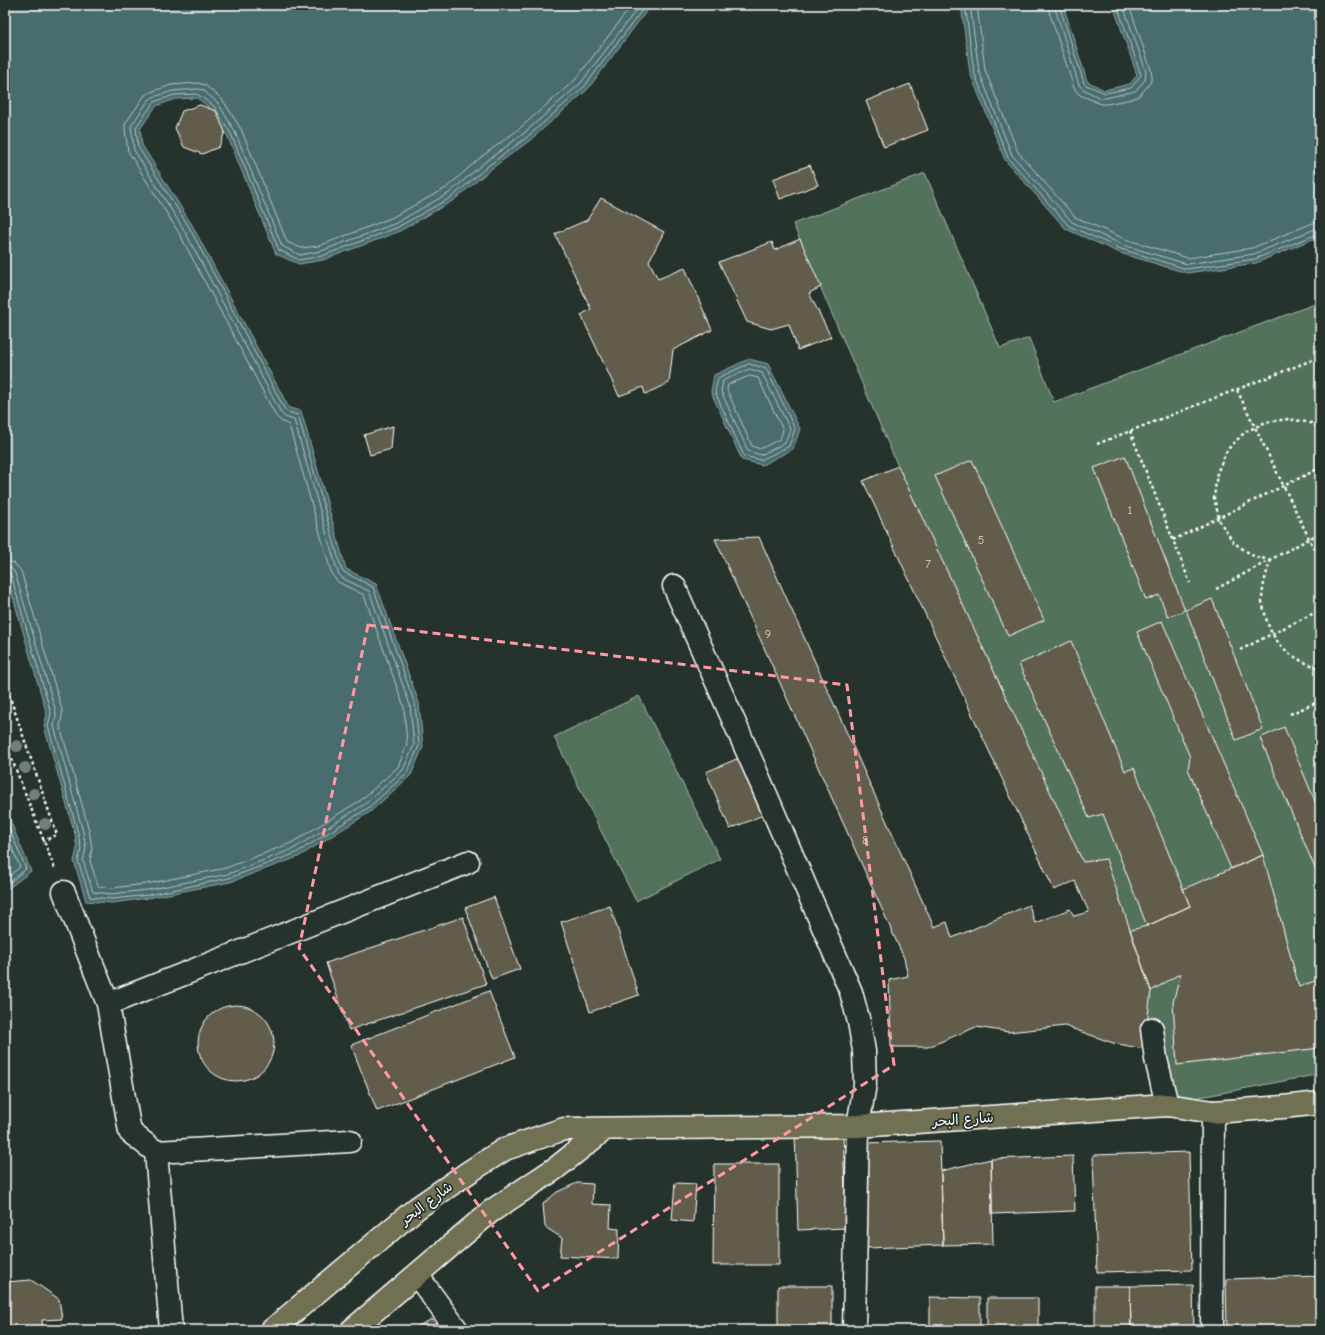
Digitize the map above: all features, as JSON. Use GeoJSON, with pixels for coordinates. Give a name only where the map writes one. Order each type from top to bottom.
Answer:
{"type":"FeatureCollection","features":[{"type":"Feature","properties":{"kind":"main road","name":"شارع البحر"},"geometry":{"type":"LineString","coordinates":[[272,1330],[417,1208],[506,1149],[564,1129],[858,1126],[1167,1105],[1213,1112],[1320,1103]]}},
{"type":"Feature","properties":{"kind":"main road"},"geometry":{"type":"LineString","coordinates":[[352,1330],[490,1212],[556,1168],[605,1129]]}},
{"type":"Feature","properties":{"kind":"street"},"geometry":{"type":"LineString","coordinates":[[674,586],[851,992],[859,1022],[864,1051],[865,1084],[858,1126],[854,1330]]}},
{"type":"Feature","properties":{"kind":"street"},"geometry":{"type":"LineString","coordinates":[[108,1004],[468,862]]}},
{"type":"Feature","properties":{"kind":"street"},"geometry":{"type":"LineString","coordinates":[[64,892],[108,1004],[130,1132],[156,1152],[350,1142]]}},
{"type":"Feature","properties":{"kind":"street"},"geometry":{"type":"LineString","coordinates":[[1152,1029],[1156,1059],[1167,1105]]}},
{"type":"Feature","properties":{"kind":"street"},"geometry":{"type":"LineString","coordinates":[[1212,1330],[1213,1112]]}},
{"type":"Feature","properties":{"kind":"street"},"geometry":{"type":"LineString","coordinates":[[156,1152],[171,1330]]}},
{"type":"Feature","properties":{"kind":"street"},"geometry":{"type":"LineString","coordinates":[[417,1275],[457,1330]]}},
{"type":"Feature","properties":{"kind":"path"},"geometry":{"type":"LineString","coordinates":[[1097,444],[1320,357]]}},
{"type":"Feature","properties":{"kind":"path"},"geometry":{"type":"LineString","coordinates":[[1238,390],[1320,562]]}},
{"type":"Feature","properties":{"kind":"path"},"geometry":{"type":"LineString","coordinates":[[1271,560],[1255,557],[1234,543],[1220,522],[1214,498],[1217,472],[1227,450],[1245,432],[1266,422],[1289,419],[1311,424],[1320,428]]}},
{"type":"Feature","properties":{"kind":"path"},"geometry":{"type":"LineString","coordinates":[[1130,431],[1190,583]]}},
{"type":"Feature","properties":{"kind":"path"},"geometry":{"type":"LineString","coordinates":[[1173,540],[1320,468]]}},
{"type":"Feature","properties":{"kind":"path"},"geometry":{"type":"LineString","coordinates":[[1216,589],[1320,533]]}},
{"type":"Feature","properties":{"kind":"path"},"geometry":{"type":"LineString","coordinates":[[1271,560],[1265,578],[1262,604],[1269,628],[1283,649],[1303,663],[1320,668]]}},
{"type":"Feature","properties":{"kind":"path"},"geometry":{"type":"LineString","coordinates":[[1240,650],[1320,610]]}},
{"type":"Feature","properties":{"kind":"path"},"geometry":{"type":"LineString","coordinates":[[5,683],[57,834],[43,841]]}},
{"type":"Feature","properties":{"kind":"path"},"geometry":{"type":"LineString","coordinates":[[1290,714],[1320,701]]}},
{"type":"Feature","properties":{"kind":"path"},"geometry":{"type":"LineString","coordinates":[[5,742],[64,892]]}},
{"type":"Feature","properties":{"kind":"highlighted area"},"geometry":{"type":"Polygon","coordinates":[[[368,625],[847,685],[894,1065],[538,1291],[299,948],[368,625]]]}},
{"type":"Feature","properties":{"kind":"green space"},"geometry":{"type":"Polygon","coordinates":[[[925,173],[1000,348],[1029,338],[1054,402],[1320,302],[1320,1074],[1180,1101],[907,487],[793,224],[925,173]]]}},
{"type":"Feature","properties":{"kind":"green space"},"geometry":{"type":"Polygon","coordinates":[[[639,696],[720,859],[636,901],[554,737],[639,696]]]}},
{"type":"Feature","properties":{"kind":"water"},"geometry":{"type":"Polygon","coordinates":[[[5,5],[651,5],[587,90],[529,141],[491,169],[454,200],[398,232],[323,260],[299,264],[276,254],[227,135],[211,109],[197,98],[175,99],[156,106],[140,129],[142,145],[192,225],[289,408],[301,411],[346,569],[376,584],[419,703],[423,747],[411,775],[370,812],[298,857],[230,882],[148,898],[112,903],[86,901],[74,861],[77,849],[75,834],[44,726],[47,715],[5,569],[5,5]]]}},
{"type":"Feature","properties":{"kind":"water"},"geometry":{"type":"Polygon","coordinates":[[[961,5],[1063,5],[1087,81],[1104,90],[1130,84],[1137,75],[1113,5],[1320,5],[1320,236],[1256,263],[1187,273],[1120,253],[1066,229],[1005,160],[970,73],[961,5]]]}},
{"type":"Feature","properties":{"kind":"water"},"geometry":{"type":"Polygon","coordinates":[[[749,359],[768,364],[800,429],[793,449],[762,465],[742,460],[711,392],[714,375],[749,359]]]}},
{"type":"Feature","properties":{"kind":"water"},"geometry":{"type":"Polygon","coordinates":[[[5,808],[31,871],[5,891],[5,808]]]}},
{"type":"Feature","properties":{"kind":"building"},"geometry":{"type":"Polygon","coordinates":[[[910,84],[928,130],[884,147],[866,101],[910,84]]]}},
{"type":"Feature","properties":{"kind":"building"},"geometry":{"type":"Polygon","coordinates":[[[200,105],[216,111],[225,132],[219,147],[202,154],[184,147],[175,128],[182,111],[200,105]]]}},
{"type":"Feature","properties":{"kind":"building"},"geometry":{"type":"Polygon","coordinates":[[[810,165],[818,185],[780,199],[773,179],[810,165]]]}},
{"type":"Feature","properties":{"kind":"building"},"geometry":{"type":"Polygon","coordinates":[[[601,198],[664,232],[649,261],[658,279],[685,268],[712,330],[673,350],[669,383],[645,394],[643,387],[619,396],[581,315],[591,309],[555,234],[587,220],[601,198]]]}},
{"type":"Feature","properties":{"kind":"building"},"geometry":{"type":"Polygon","coordinates":[[[800,239],[821,287],[809,293],[831,337],[798,350],[789,324],[771,329],[747,322],[719,262],[772,242],[775,250],[800,239]]]}},
{"type":"Feature","properties":{"kind":"building"},"geometry":{"type":"Polygon","coordinates":[[[393,426],[391,449],[370,455],[364,435],[393,426]]]}},
{"type":"Feature","properties":{"kind":"building"},"geometry":{"type":"Polygon","coordinates":[[[1125,456],[1185,610],[1168,617],[1159,595],[1146,600],[1094,468],[1125,456]]]}},
{"type":"Feature","properties":{"kind":"building"},"geometry":{"type":"Polygon","coordinates":[[[972,460],[1044,620],[1008,636],[935,476],[972,460]]]}},
{"type":"Feature","properties":{"kind":"building"},"geometry":{"type":"Polygon","coordinates":[[[898,466],[1083,862],[1106,859],[1151,991],[1144,1049],[1113,1043],[1065,1026],[1009,1032],[976,1027],[928,1047],[891,1047],[889,980],[908,976],[904,958],[715,539],[759,537],[934,927],[947,922],[952,938],[1029,905],[1035,923],[1070,909],[1074,916],[1089,912],[1075,881],[1054,890],[863,481],[898,466]]]}},
{"type":"Feature","properties":{"kind":"building"},"geometry":{"type":"Polygon","coordinates":[[[1212,599],[1263,729],[1236,740],[1186,610],[1212,599]]]}},
{"type":"Feature","properties":{"kind":"building"},"geometry":{"type":"Polygon","coordinates":[[[1162,621],[1263,855],[1231,869],[1188,769],[1190,757],[1137,632],[1162,621]]]}},
{"type":"Feature","properties":{"kind":"building"},"geometry":{"type":"Polygon","coordinates":[[[1071,641],[1125,771],[1134,768],[1190,906],[1147,926],[1103,814],[1089,818],[1019,664],[1071,641]]]}},
{"type":"Feature","properties":{"kind":"building"},"geometry":{"type":"Polygon","coordinates":[[[1284,727],[1320,813],[1320,880],[1260,738],[1284,727]]]}},
{"type":"Feature","properties":{"kind":"building"},"geometry":{"type":"Polygon","coordinates":[[[739,758],[763,815],[730,829],[706,772],[739,758]]]}},
{"type":"Feature","properties":{"kind":"building"},"geometry":{"type":"Polygon","coordinates":[[[1263,855],[1299,987],[1317,980],[1315,961],[1320,960],[1320,1048],[1177,1065],[1173,1002],[1181,973],[1151,991],[1130,930],[1147,926],[1190,906],[1183,889],[1263,855]]]}},
{"type":"Feature","properties":{"kind":"building"},"geometry":{"type":"Polygon","coordinates":[[[494,897],[520,969],[492,979],[465,908],[494,897]]]}},
{"type":"Feature","properties":{"kind":"building"},"geometry":{"type":"Polygon","coordinates":[[[610,906],[639,995],[590,1012],[561,922],[610,906]]]}},
{"type":"Feature","properties":{"kind":"building"},"geometry":{"type":"Polygon","coordinates":[[[463,917],[486,984],[349,1030],[326,963],[463,917]]]}},
{"type":"Feature","properties":{"kind":"building"},"geometry":{"type":"Polygon","coordinates":[[[489,991],[515,1057],[377,1111],[351,1045],[489,991]]]}},
{"type":"Feature","properties":{"kind":"building"},"geometry":{"type":"Polygon","coordinates":[[[229,1005],[243,1005],[257,1011],[268,1022],[274,1036],[274,1050],[271,1058],[263,1070],[257,1075],[243,1081],[229,1081],[215,1075],[204,1064],[198,1050],[198,1036],[204,1022],[215,1011],[229,1005]]]}},
{"type":"Feature","properties":{"kind":"building"},"geometry":{"type":"Polygon","coordinates":[[[843,1131],[846,1228],[798,1230],[795,1132],[843,1131]]]}},
{"type":"Feature","properties":{"kind":"building"},"geometry":{"type":"Polygon","coordinates":[[[940,1141],[943,1245],[867,1248],[864,1143],[940,1141]]]}},
{"type":"Feature","properties":{"kind":"building"},"geometry":{"type":"Polygon","coordinates":[[[1189,1152],[1192,1270],[1097,1272],[1093,1155],[1189,1152]]]}},
{"type":"Feature","properties":{"kind":"building"},"geometry":{"type":"Polygon","coordinates":[[[1073,1156],[1075,1211],[992,1214],[991,1159],[1073,1156]]]}},
{"type":"Feature","properties":{"kind":"building"},"geometry":{"type":"Polygon","coordinates":[[[991,1159],[993,1244],[943,1245],[941,1171],[991,1159]]]}},
{"type":"Feature","properties":{"kind":"building"},"geometry":{"type":"Polygon","coordinates":[[[714,1164],[779,1164],[779,1265],[713,1265],[714,1164]]]}},
{"type":"Feature","properties":{"kind":"building"},"geometry":{"type":"Polygon","coordinates":[[[577,1183],[593,1184],[592,1204],[611,1205],[610,1228],[619,1229],[618,1259],[560,1256],[562,1238],[545,1227],[543,1204],[557,1192],[577,1183]]]}},
{"type":"Feature","properties":{"kind":"building"},"geometry":{"type":"Polygon","coordinates":[[[675,1183],[696,1184],[693,1222],[672,1220],[675,1183]]]}},
{"type":"Feature","properties":{"kind":"building"},"geometry":{"type":"Polygon","coordinates":[[[1320,1276],[1320,1330],[1227,1330],[1226,1279],[1320,1276]]]}},
{"type":"Feature","properties":{"kind":"building"},"geometry":{"type":"Polygon","coordinates":[[[31,1280],[59,1299],[62,1319],[42,1320],[43,1330],[5,1330],[5,1282],[31,1280]]]}},
{"type":"Feature","properties":{"kind":"building"},"geometry":{"type":"Polygon","coordinates":[[[1193,1285],[1194,1330],[1131,1330],[1130,1286],[1193,1285]]]}},
{"type":"Feature","properties":{"kind":"building"},"geometry":{"type":"Polygon","coordinates":[[[778,1286],[832,1286],[832,1330],[778,1330],[778,1286]]]}},
{"type":"Feature","properties":{"kind":"building"},"geometry":{"type":"Polygon","coordinates":[[[1095,1286],[1130,1286],[1131,1330],[1095,1330],[1095,1286]]]}},
{"type":"Feature","properties":{"kind":"building"},"geometry":{"type":"Polygon","coordinates":[[[930,1297],[980,1298],[980,1330],[930,1330],[930,1297]]]}},
{"type":"Feature","properties":{"kind":"building"},"geometry":{"type":"Polygon","coordinates":[[[987,1298],[1038,1298],[1038,1330],[987,1330],[987,1298]]]}},
{"type":"Feature","properties":{"kind":"building"},"geometry":{"type":"Polygon","coordinates":[[[432,1319],[439,1330],[411,1330],[432,1319]]]}}]}
